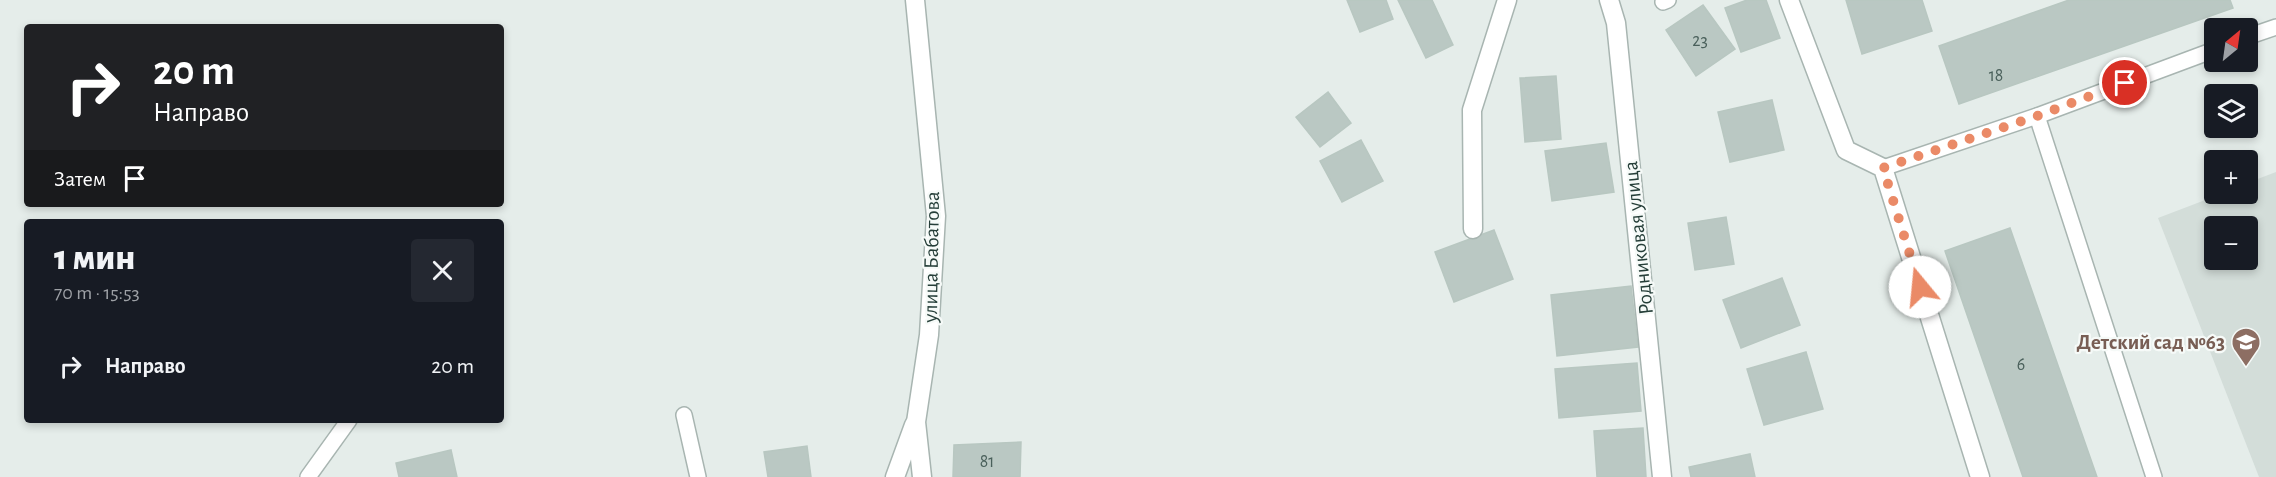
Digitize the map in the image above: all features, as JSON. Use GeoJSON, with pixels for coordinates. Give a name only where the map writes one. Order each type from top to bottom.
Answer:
{"type":"FeatureCollection","features":[{"type":"Feature","properties":{"kind":"street","name":"улица Бабатова"},"geometry":{"type":"LineString","coordinates":[[915,0],[936,216],[929,335],[916,422],[922,477]]}},
{"type":"Feature","properties":{"kind":"street"},"geometry":{"type":"LineString","coordinates":[[1473,229],[1472,110],[1507,0]]}},
{"type":"Feature","properties":{"kind":"street","name":"Родниковая улица"},"geometry":{"type":"LineString","coordinates":[[1609,0],[1616,23],[1662,477]]}},
{"type":"Feature","properties":{"kind":"street"},"geometry":{"type":"LineString","coordinates":[[1788,0],[1846,150],[1883,168],[1980,477]]}},
{"type":"Feature","properties":{"kind":"street"},"geometry":{"type":"LineString","coordinates":[[895,477],[916,422]]}},
{"type":"Feature","properties":{"kind":"lane"},"geometry":{"type":"LineString","coordinates":[[2258,34],[2276,27]]}},
{"type":"Feature","properties":{"kind":"lane"},"geometry":{"type":"LineString","coordinates":[[1883,168],[2037,116],[2204,54]]}},
{"type":"Feature","properties":{"kind":"lane"},"geometry":{"type":"LineString","coordinates":[[2037,116],[2154,477]]}},
{"type":"Feature","properties":{"kind":"lane"},"geometry":{"type":"LineString","coordinates":[[684,415],[698,477]]}},
{"type":"Feature","properties":{"kind":"lane"},"geometry":{"type":"LineString","coordinates":[[308,477],[347,423]]}},
{"type":"Feature","properties":{"kind":"shaded area","name":"Детский сад №63"},"geometry":{"type":"Polygon","coordinates":[[[2276,172],[2276,477],[2259,477],[2158,218],[2204,200],[2204,204],[2258,204],[2258,179],[2276,172]]]}},
{"type":"Feature","properties":{"kind":"building"},"geometry":{"type":"Polygon","coordinates":[[[1347,0],[1386,0],[1393,19],[1360,32],[1347,0]]]}},
{"type":"Feature","properties":{"kind":"building"},"geometry":{"type":"Polygon","coordinates":[[[1398,0],[1432,0],[1453,45],[1426,58],[1398,0]]]}},
{"type":"Feature","properties":{"kind":"building"},"geometry":{"type":"Polygon","coordinates":[[[1747,0],[1766,0],[1780,38],[1741,52],[1725,8],[1747,0]]]}},
{"type":"Feature","properties":{"kind":"building"},"geometry":{"type":"Polygon","coordinates":[[[1846,0],[1922,0],[1932,31],[1862,54],[1846,0]]]}},
{"type":"Feature","properties":{"kind":"building"},"geometry":{"type":"Polygon","coordinates":[[[2069,0],[2230,0],[2233,8],[1959,104],[1939,46],[2069,0]]]}},
{"type":"Feature","properties":{"kind":"building"},"geometry":{"type":"Polygon","coordinates":[[[1703,5],[1735,49],[1696,76],[1666,30],[1703,5]]]}},
{"type":"Feature","properties":{"kind":"building"},"geometry":{"type":"Polygon","coordinates":[[[1556,76],[1561,139],[1525,142],[1520,78],[1556,76]]]}},
{"type":"Feature","properties":{"kind":"building"},"geometry":{"type":"Polygon","coordinates":[[[1328,92],[1351,123],[1320,147],[1296,117],[1328,92]]]}},
{"type":"Feature","properties":{"kind":"building"},"geometry":{"type":"Polygon","coordinates":[[[1772,100],[1784,150],[1730,162],[1718,112],[1772,100]]]}},
{"type":"Feature","properties":{"kind":"building"},"geometry":{"type":"Polygon","coordinates":[[[1361,140],[1383,181],[1342,202],[1320,161],[1361,140]]]}},
{"type":"Feature","properties":{"kind":"building"},"geometry":{"type":"Polygon","coordinates":[[[1606,143],[1614,192],[1552,201],[1545,151],[1606,143]]]}},
{"type":"Feature","properties":{"kind":"building"},"geometry":{"type":"Polygon","coordinates":[[[1726,217],[1734,264],[1695,270],[1688,223],[1726,217]]]}},
{"type":"Feature","properties":{"kind":"building"},"geometry":{"type":"Polygon","coordinates":[[[2010,228],[2097,477],[2023,477],[1945,251],[2010,228]]]}},
{"type":"Feature","properties":{"kind":"building"},"geometry":{"type":"Polygon","coordinates":[[[1494,230],[1513,279],[1454,302],[1435,252],[1494,230]]]}},
{"type":"Feature","properties":{"kind":"building"},"geometry":{"type":"Polygon","coordinates":[[[1782,278],[1800,325],[1741,348],[1723,300],[1782,278]]]}},
{"type":"Feature","properties":{"kind":"building"},"geometry":{"type":"Polygon","coordinates":[[[1631,286],[1638,347],[1557,356],[1551,295],[1631,286]]]}},
{"type":"Feature","properties":{"kind":"building"},"geometry":{"type":"Polygon","coordinates":[[[1806,352],[1823,409],[1764,425],[1747,369],[1806,352]]]}},
{"type":"Feature","properties":{"kind":"building"},"geometry":{"type":"Polygon","coordinates":[[[1637,363],[1641,411],[1559,418],[1555,369],[1637,363]]]}},
{"type":"Feature","properties":{"kind":"building"},"geometry":{"type":"Polygon","coordinates":[[[1643,428],[1646,477],[1597,477],[1594,431],[1643,428]]]}},
{"type":"Feature","properties":{"kind":"building"},"geometry":{"type":"Polygon","coordinates":[[[1021,442],[1020,477],[953,477],[954,445],[1021,442]]]}},
{"type":"Feature","properties":{"kind":"building"},"geometry":{"type":"Polygon","coordinates":[[[807,446],[811,477],[768,477],[764,452],[807,446]]]}},
{"type":"Feature","properties":{"kind":"building"},"geometry":{"type":"Polygon","coordinates":[[[451,450],[457,477],[399,477],[396,463],[451,450]]]}},
{"type":"Feature","properties":{"kind":"building"},"geometry":{"type":"Polygon","coordinates":[[[1750,454],[1755,477],[1691,477],[1689,467],[1750,454]]]}},
{"type":"Feature","properties":{"kind":"place","name":"Детский сад №63"},"geometry":{"type":"Point","coordinates":[2246,368]}},
{"type":"Feature","properties":{"kind":"route"},"geometry":{"type":"LineString","coordinates":[[1920,287],[1883,168],[2037,116],[2125,83]]}}]}
